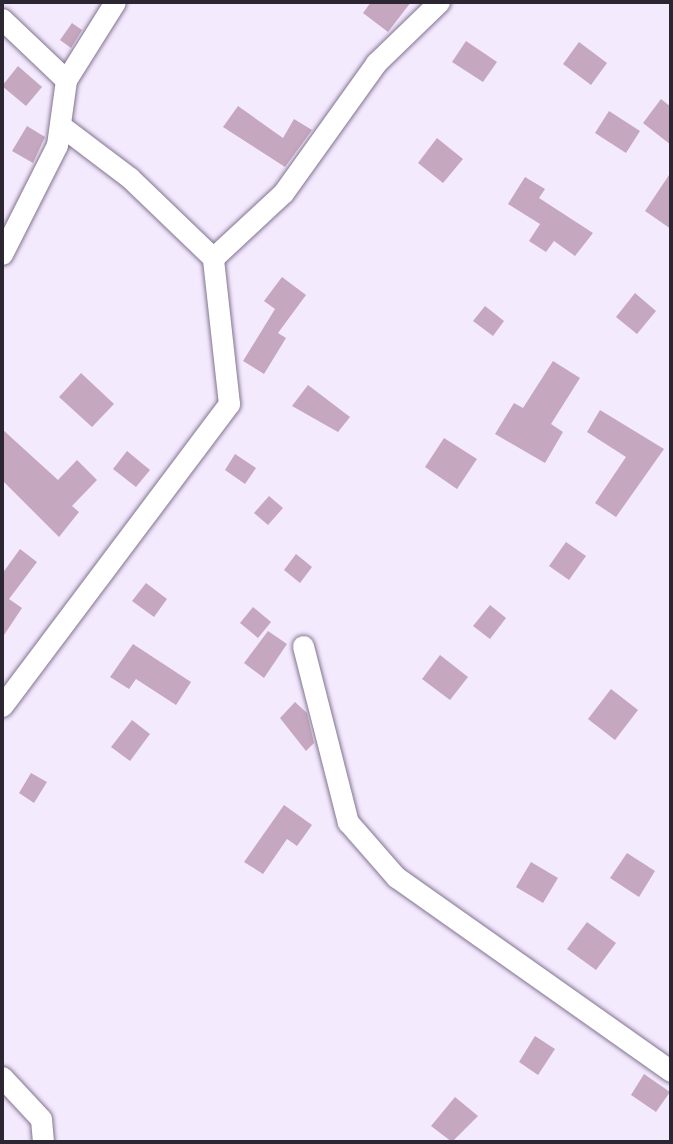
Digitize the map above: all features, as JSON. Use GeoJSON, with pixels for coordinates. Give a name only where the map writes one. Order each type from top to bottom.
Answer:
{"type":"FeatureCollection","features":[{"type":"Feature","properties":{"kind":"street"},"geometry":{"type":"LineString","coordinates":[[2,254],[57,145],[66,80],[114,2]]}},
{"type":"Feature","properties":{"kind":"street"},"geometry":{"type":"LineString","coordinates":[[213,258],[283,193],[376,63],[439,2]]}},
{"type":"Feature","properties":{"kind":"street"},"geometry":{"type":"LineString","coordinates":[[2,19],[66,80]]}},
{"type":"Feature","properties":{"kind":"street"},"geometry":{"type":"LineString","coordinates":[[2,706],[229,404],[213,258],[130,178],[60,125]]}},
{"type":"Feature","properties":{"kind":"street"},"geometry":{"type":"LineString","coordinates":[[303,646],[348,822],[396,877],[671,1071]]}},
{"type":"Feature","properties":{"kind":"street"},"geometry":{"type":"LineString","coordinates":[[2,1077],[41,1119],[43,1142]]}},
{"type":"Feature","properties":{"kind":"building"},"geometry":{"type":"Polygon","coordinates":[[[371,2],[411,2],[388,32],[363,13],[371,2]]]}},
{"type":"Feature","properties":{"kind":"building"},"geometry":{"type":"Polygon","coordinates":[[[72,23],[82,30],[71,48],[60,40],[72,23]]]}},
{"type":"Feature","properties":{"kind":"building"},"geometry":{"type":"Polygon","coordinates":[[[466,41],[497,62],[483,82],[452,62],[466,41]]]}},
{"type":"Feature","properties":{"kind":"building"},"geometry":{"type":"Polygon","coordinates":[[[579,42],[607,63],[591,85],[563,64],[579,42]]]}},
{"type":"Feature","properties":{"kind":"building"},"geometry":{"type":"Polygon","coordinates":[[[18,66],[42,87],[26,106],[2,86],[18,66]]]}},
{"type":"Feature","properties":{"kind":"building"},"geometry":{"type":"Polygon","coordinates":[[[661,99],[671,107],[671,145],[643,123],[661,99]]]}},
{"type":"Feature","properties":{"kind":"building"},"geometry":{"type":"Polygon","coordinates":[[[238,106],[283,138],[294,119],[312,130],[285,167],[223,127],[238,106]]]}},
{"type":"Feature","properties":{"kind":"building"},"geometry":{"type":"Polygon","coordinates":[[[609,111],[640,131],[626,153],[595,133],[609,111]]]}},
{"type":"Feature","properties":{"kind":"building"},"geometry":{"type":"Polygon","coordinates":[[[27,126],[45,137],[33,163],[12,151],[27,126]]]}},
{"type":"Feature","properties":{"kind":"building"},"geometry":{"type":"Polygon","coordinates":[[[437,138],[463,159],[443,183],[418,163],[437,138]]]}},
{"type":"Feature","properties":{"kind":"building"},"geometry":{"type":"Polygon","coordinates":[[[671,172],[671,229],[645,211],[671,172]]]}},
{"type":"Feature","properties":{"kind":"building"},"geometry":{"type":"Polygon","coordinates":[[[525,177],[545,189],[539,198],[593,233],[575,256],[554,241],[546,252],[529,241],[540,224],[508,204],[525,177]]]}},
{"type":"Feature","properties":{"kind":"building"},"geometry":{"type":"Polygon","coordinates":[[[282,277],[306,295],[278,333],[286,338],[264,374],[243,361],[275,309],[264,301],[282,277]]]}},
{"type":"Feature","properties":{"kind":"building"},"geometry":{"type":"Polygon","coordinates":[[[635,293],[656,311],[637,334],[616,317],[635,293]]]}},
{"type":"Feature","properties":{"kind":"building"},"geometry":{"type":"Polygon","coordinates":[[[485,306],[504,321],[493,336],[473,321],[485,306]]]}},
{"type":"Feature","properties":{"kind":"building"},"geometry":{"type":"Polygon","coordinates":[[[553,361],[580,378],[551,424],[563,432],[545,463],[495,434],[514,403],[523,408],[553,361]]]}},
{"type":"Feature","properties":{"kind":"building"},"geometry":{"type":"Polygon","coordinates":[[[81,373],[114,404],[92,427],[59,397],[81,373]]]}},
{"type":"Feature","properties":{"kind":"building"},"geometry":{"type":"Polygon","coordinates":[[[308,385],[350,417],[338,432],[292,406],[308,385]]]}},
{"type":"Feature","properties":{"kind":"building"},"geometry":{"type":"Polygon","coordinates":[[[600,410],[664,449],[616,517],[595,503],[626,457],[587,432],[600,410]]]}},
{"type":"Feature","properties":{"kind":"building"},"geometry":{"type":"Polygon","coordinates":[[[2,429],[58,480],[77,460],[97,480],[72,506],[79,512],[59,537],[2,480],[2,429]]]}},
{"type":"Feature","properties":{"kind":"building"},"geometry":{"type":"Polygon","coordinates":[[[444,438],[477,459],[457,489],[425,467],[444,438]]]}},
{"type":"Feature","properties":{"kind":"building"},"geometry":{"type":"Polygon","coordinates":[[[127,451],[150,470],[136,487],[113,469],[127,451]]]}},
{"type":"Feature","properties":{"kind":"building"},"geometry":{"type":"Polygon","coordinates":[[[235,454],[256,468],[245,484],[225,470],[235,454]]]}},
{"type":"Feature","properties":{"kind":"building"},"geometry":{"type":"Polygon","coordinates":[[[269,496],[283,508],[268,525],[254,513],[269,496]]]}},
{"type":"Feature","properties":{"kind":"building"},"geometry":{"type":"Polygon","coordinates":[[[566,542],[586,556],[569,580],[549,566],[566,542]]]}},
{"type":"Feature","properties":{"kind":"building"},"geometry":{"type":"Polygon","coordinates":[[[20,549],[37,562],[9,599],[22,608],[2,638],[2,574],[20,549]]]}},
{"type":"Feature","properties":{"kind":"building"},"geometry":{"type":"Polygon","coordinates":[[[296,554],[312,567],[300,583],[284,570],[296,554]]]}},
{"type":"Feature","properties":{"kind":"building"},"geometry":{"type":"Polygon","coordinates":[[[146,583],[167,599],[154,617],[132,601],[146,583]]]}},
{"type":"Feature","properties":{"kind":"building"},"geometry":{"type":"Polygon","coordinates":[[[490,605],[506,618],[490,639],[473,626],[490,605]]]}},
{"type":"Feature","properties":{"kind":"building"},"geometry":{"type":"Polygon","coordinates":[[[253,607],[271,622],[258,638],[240,623],[253,607]]]}},
{"type":"Feature","properties":{"kind":"building"},"geometry":{"type":"Polygon","coordinates":[[[268,631],[287,644],[264,678],[244,663],[268,631]]]}},
{"type":"Feature","properties":{"kind":"building"},"geometry":{"type":"Polygon","coordinates":[[[133,644],[191,682],[176,705],[136,679],[129,689],[110,677],[133,644]]]}},
{"type":"Feature","properties":{"kind":"building"},"geometry":{"type":"Polygon","coordinates":[[[440,655],[468,677],[450,700],[422,679],[440,655]]]}},
{"type":"Feature","properties":{"kind":"building"},"geometry":{"type":"Polygon","coordinates":[[[611,689],[638,710],[615,740],[588,719],[611,689]]]}},
{"type":"Feature","properties":{"kind":"building"},"geometry":{"type":"Polygon","coordinates":[[[295,702],[307,713],[314,743],[306,751],[280,718],[295,702]]]}},
{"type":"Feature","properties":{"kind":"building"},"geometry":{"type":"Polygon","coordinates":[[[132,720],[150,734],[130,761],[111,747],[132,720]]]}},
{"type":"Feature","properties":{"kind":"building"},"geometry":{"type":"Polygon","coordinates":[[[31,773],[47,782],[34,803],[19,793],[31,773]]]}},
{"type":"Feature","properties":{"kind":"building"},"geometry":{"type":"Polygon","coordinates":[[[284,805],[312,825],[297,846],[287,839],[263,874],[244,862],[284,805]]]}},
{"type":"Feature","properties":{"kind":"building"},"geometry":{"type":"Polygon","coordinates":[[[627,853],[655,871],[639,897],[610,878],[627,853]]]}},
{"type":"Feature","properties":{"kind":"building"},"geometry":{"type":"Polygon","coordinates":[[[531,862],[558,878],[543,903],[516,887],[531,862]]]}},
{"type":"Feature","properties":{"kind":"building"},"geometry":{"type":"Polygon","coordinates":[[[587,922],[616,943],[596,970],[567,949],[587,922]]]}},
{"type":"Feature","properties":{"kind":"building"},"geometry":{"type":"Polygon","coordinates":[[[535,1036],[555,1049],[538,1075],[519,1062],[535,1036]]]}},
{"type":"Feature","properties":{"kind":"building"},"geometry":{"type":"Polygon","coordinates":[[[644,1074],[670,1092],[656,1112],[631,1095],[644,1074]]]}},
{"type":"Feature","properties":{"kind":"building"},"geometry":{"type":"Polygon","coordinates":[[[455,1097],[478,1116],[452,1142],[431,1126],[455,1097]]]}}]}
